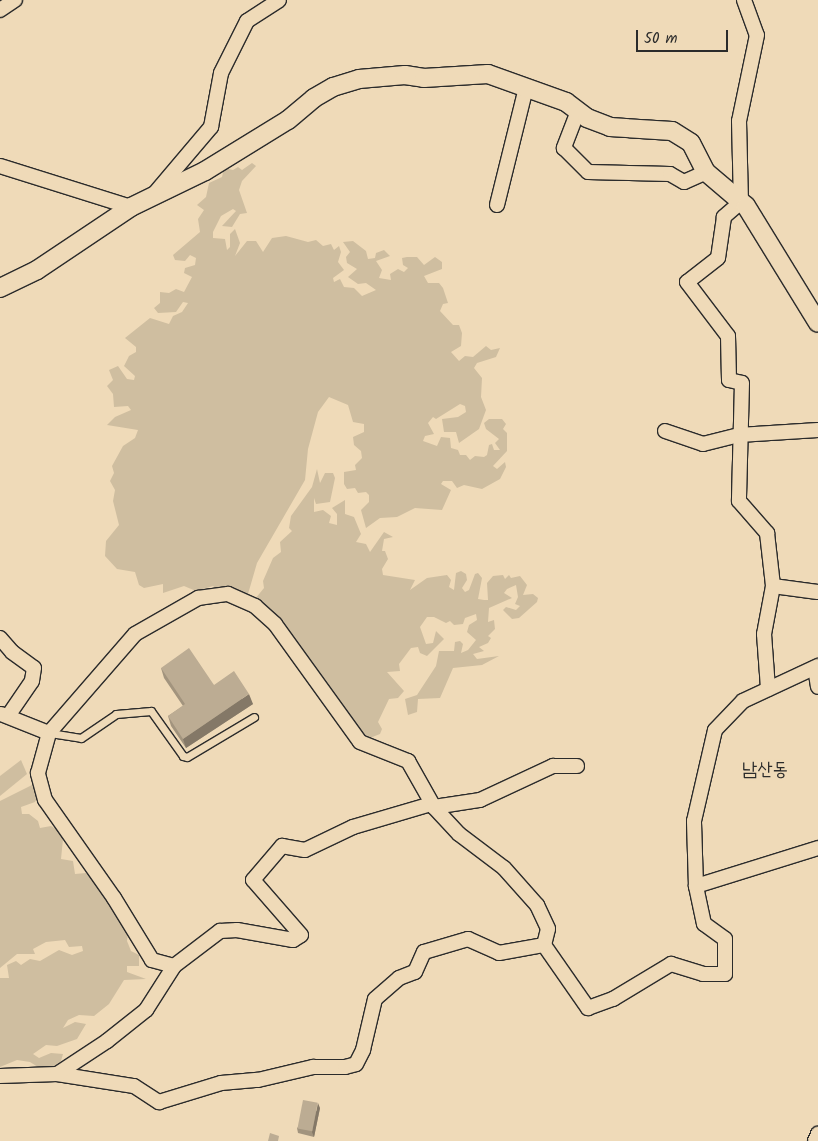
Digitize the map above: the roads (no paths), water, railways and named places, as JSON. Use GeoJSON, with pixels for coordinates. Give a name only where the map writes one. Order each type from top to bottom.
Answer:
{"type":"FeatureCollection","features":[{"type":"Feature","properties":{"kind":"street"},"geometry":{"type":"LineString","coordinates":[[0,10],[15,0]]}},
{"type":"Feature","properties":{"kind":"street"},"geometry":{"type":"LineString","coordinates":[[155,193],[210,127],[222,73],[247,21],[279,0]]}},
{"type":"Feature","properties":{"kind":"street"},"geometry":{"type":"LineString","coordinates":[[744,0],[757,35],[739,121],[741,202],[724,217],[718,258],[687,282],[728,336],[730,380],[742,383],[739,435],[739,500],[767,533],[773,586],[764,634],[768,689]]}},
{"type":"Feature","properties":{"kind":"street"},"geometry":{"type":"LineString","coordinates":[[0,288],[37,270],[155,193],[205,171],[288,120],[327,90],[359,79],[405,74],[424,78],[488,74],[566,102],[578,112],[610,127],[672,131],[691,143],[706,172],[741,202],[818,323]]}},
{"type":"Feature","properties":{"kind":"street"},"geometry":{"type":"LineString","coordinates":[[497,205],[526,88]]}},
{"type":"Feature","properties":{"kind":"street"},"geometry":{"type":"LineString","coordinates":[[578,112],[564,148],[588,172],[670,174],[684,182],[706,172]]}},
{"type":"Feature","properties":{"kind":"street"},"geometry":{"type":"LineString","coordinates":[[0,166],[131,207]]}},
{"type":"Feature","properties":{"kind":"street"},"geometry":{"type":"LineString","coordinates":[[665,431],[703,444],[739,435],[818,430]]}},
{"type":"Feature","properties":{"kind":"street"},"geometry":{"type":"LineString","coordinates":[[773,586],[818,592]]}},
{"type":"Feature","properties":{"kind":"street"},"geometry":{"type":"LineString","coordinates":[[174,966],[152,960],[114,898],[45,800],[38,773],[49,733],[135,634],[198,598],[228,594],[255,606],[275,624],[360,742],[408,761],[434,807],[459,834],[504,868],[537,906],[548,929],[544,944],[588,1008],[613,999],[671,964],[703,974],[725,974],[725,940],[704,924],[696,886],[694,821],[715,730],[743,701],[816,667],[818,687]]}},
{"type":"Feature","properties":{"kind":"street"},"geometry":{"type":"LineString","coordinates":[[0,638],[12,652],[34,668],[32,680],[4,715],[49,733]]}},
{"type":"Feature","properties":{"kind":"street"},"geometry":{"type":"LineString","coordinates":[[57,1074],[107,1041],[146,1010],[174,966],[220,931],[236,930],[293,940],[301,935],[253,880],[282,846],[305,850],[353,827],[431,804],[434,807],[480,800],[554,766],[577,766]]}},
{"type":"Feature","properties":{"kind":"street"},"geometry":{"type":"LineString","coordinates":[[696,886],[818,848]]}},
{"type":"Feature","properties":{"kind":"street"},"geometry":{"type":"LineString","coordinates":[[0,1076],[57,1074],[134,1086],[159,1102],[221,1083],[258,1080],[313,1066],[345,1067],[356,1064],[363,1050],[375,999],[399,978],[415,972],[424,952],[468,939],[499,953],[544,944]]}},
{"type":"Feature","properties":{"kind":"street"},"geometry":{"type":"LineString","coordinates":[[815,1141],[818,1134]]}},
{"type":"Feature","properties":{"kind":"lane"},"geometry":{"type":"LineString","coordinates":[[49,733],[81,738],[116,714],[150,711],[183,756],[187,757],[254,717]]}},
{"type":"Feature","properties":{"kind":"district","name":"남산동"},"geometry":{"type":"Point","coordinates":[765,771]}}]}
